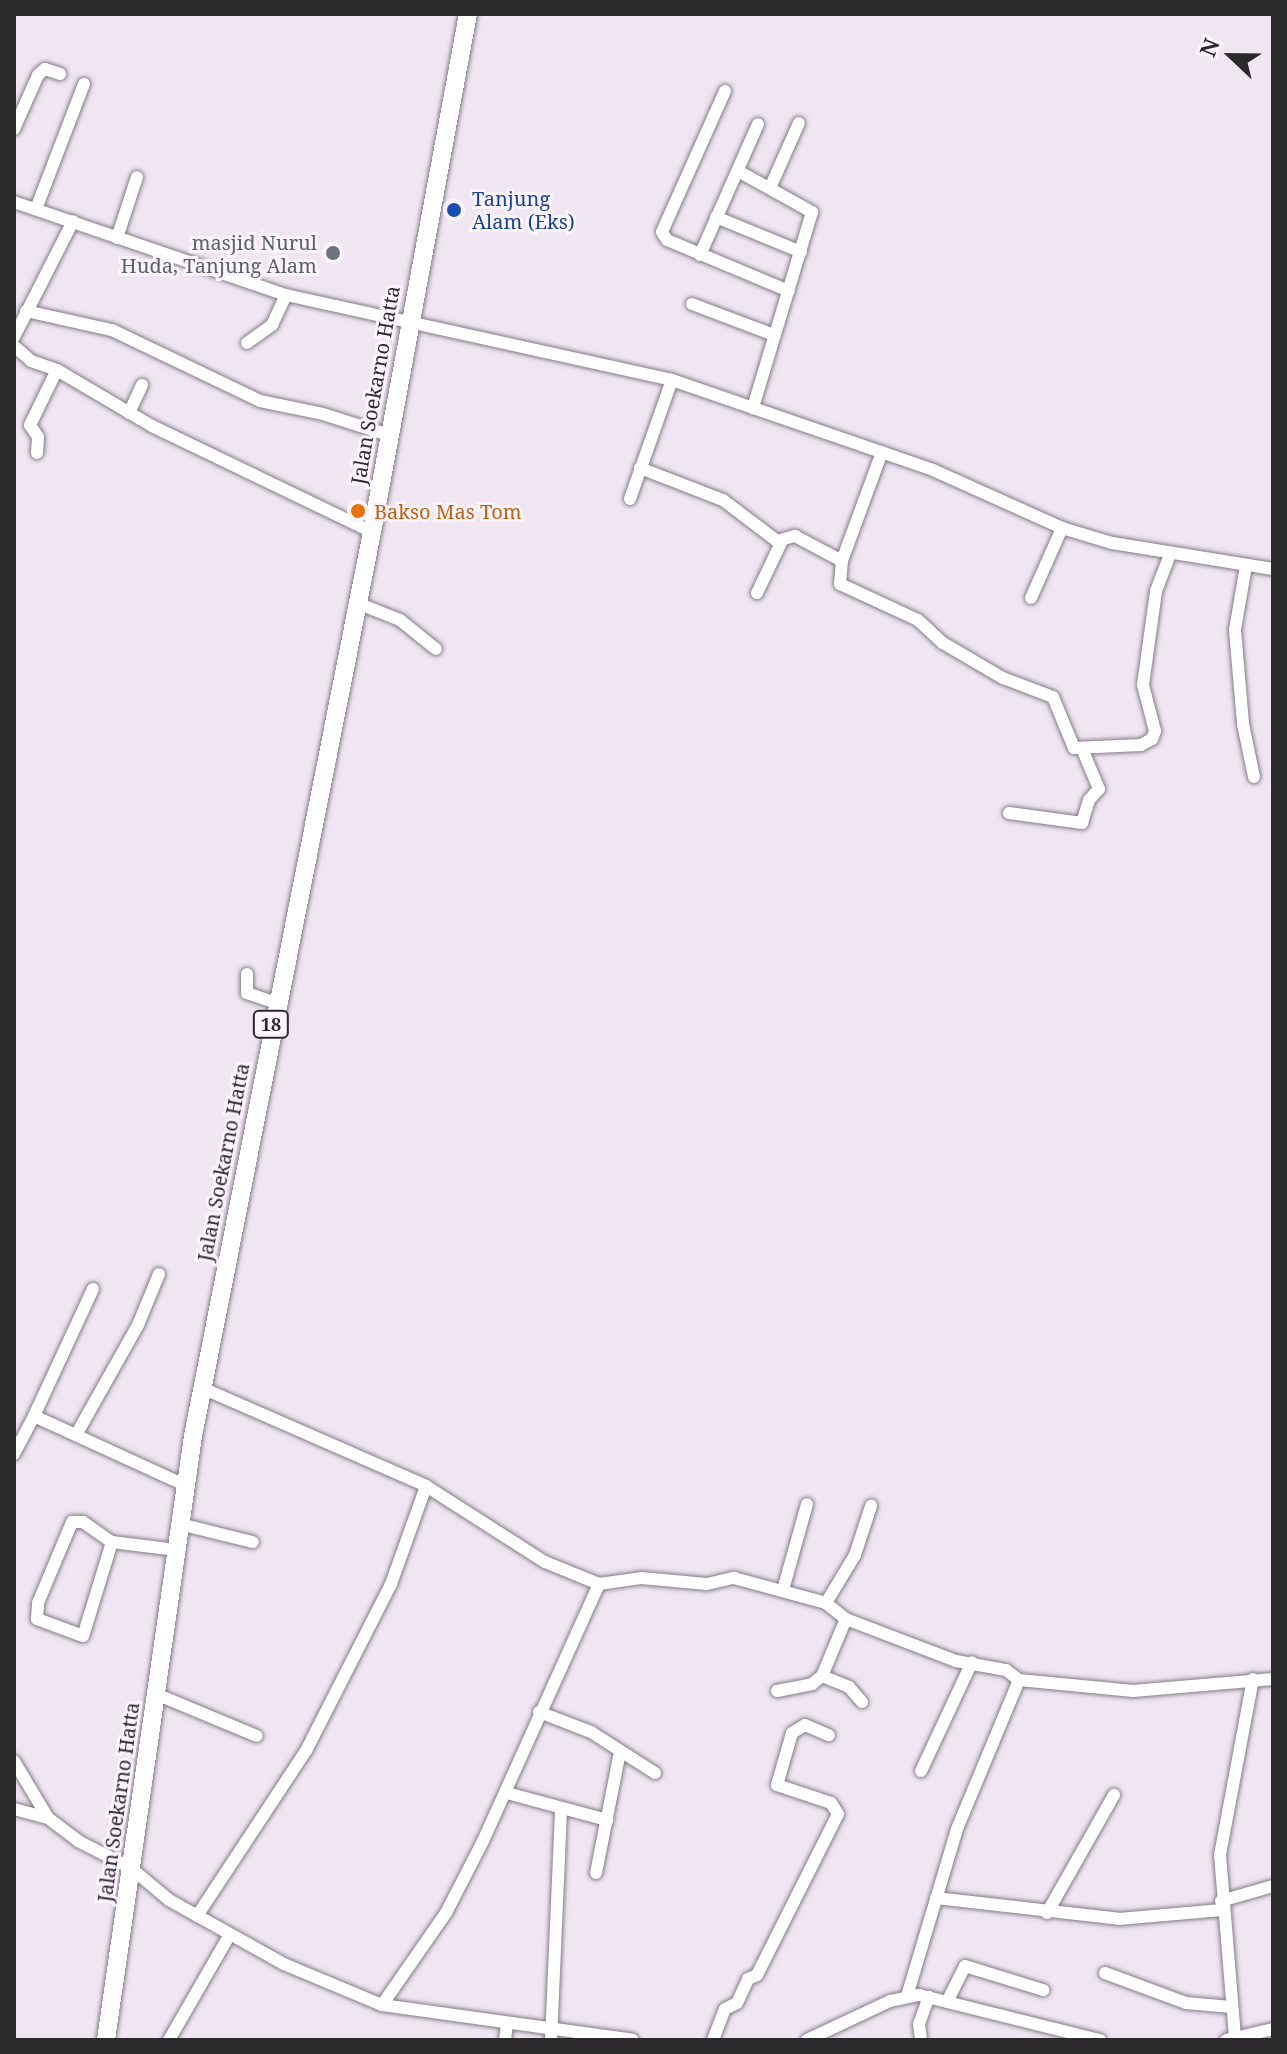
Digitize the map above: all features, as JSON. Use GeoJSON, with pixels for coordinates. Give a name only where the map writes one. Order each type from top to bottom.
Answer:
{"type":"FeatureCollection","features":[{"type":"Feature","properties":{"kind":"highway","name":"Jalan Soekarno Hatta"},"geometry":{"type":"LineString","coordinates":[[106,2040],[185,1485],[202,1388],[276,1003],[372,532],[407,324],[468,14]]}},
{"type":"Feature","properties":{"kind":"street"},"geometry":{"type":"LineString","coordinates":[[14,129],[38,75],[45,69],[60,74]]}},
{"type":"Feature","properties":{"kind":"street"},"geometry":{"type":"LineString","coordinates":[[36,209],[84,84]]}},
{"type":"Feature","properties":{"kind":"street"},"geometry":{"type":"LineString","coordinates":[[725,91],[662,226],[667,240],[789,291]]}},
{"type":"Feature","properties":{"kind":"street"},"geometry":{"type":"LineString","coordinates":[[770,188],[799,123]]}},
{"type":"Feature","properties":{"kind":"street"},"geometry":{"type":"LineString","coordinates":[[700,255],[758,124]]}},
{"type":"Feature","properties":{"kind":"street"},"geometry":{"type":"LineString","coordinates":[[738,171],[812,212],[753,408]]}},
{"type":"Feature","properties":{"kind":"street"},"geometry":{"type":"LineString","coordinates":[[117,238],[137,177]]}},
{"type":"Feature","properties":{"kind":"street"},"geometry":{"type":"LineString","coordinates":[[14,202],[286,295],[407,324],[493,337],[672,380],[882,452],[1062,528],[1170,555],[1273,569]]}},
{"type":"Feature","properties":{"kind":"street"},"geometry":{"type":"LineString","coordinates":[[716,217],[801,252]]}},
{"type":"Feature","properties":{"kind":"street"},"geometry":{"type":"LineString","coordinates":[[14,337],[73,221]]}},
{"type":"Feature","properties":{"kind":"street"},"geometry":{"type":"LineString","coordinates":[[247,343],[272,325],[286,295]]}},
{"type":"Feature","properties":{"kind":"street"},"geometry":{"type":"LineString","coordinates":[[692,304],[774,335]]}},
{"type":"Feature","properties":{"kind":"street"},"geometry":{"type":"LineString","coordinates":[[26,311],[112,330],[260,401],[323,414],[389,435]]}},
{"type":"Feature","properties":{"kind":"street"},"geometry":{"type":"LineString","coordinates":[[14,346],[31,361],[57,370],[129,413],[343,522],[372,532]]}},
{"type":"Feature","properties":{"kind":"street"},"geometry":{"type":"LineString","coordinates":[[37,453],[38,437],[30,425],[57,370]]}},
{"type":"Feature","properties":{"kind":"street"},"geometry":{"type":"LineString","coordinates":[[630,499],[672,380]]}},
{"type":"Feature","properties":{"kind":"street"},"geometry":{"type":"LineString","coordinates":[[129,413],[142,385]]}},
{"type":"Feature","properties":{"kind":"street"},"geometry":{"type":"LineString","coordinates":[[882,452],[838,578],[846,589],[918,620],[943,643],[1003,678],[1053,697],[1061,708],[1068,743],[1083,751],[1141,745],[1155,731],[1143,685],[1156,591],[1170,555]]}},
{"type":"Feature","properties":{"kind":"street"},"geometry":{"type":"LineString","coordinates":[[640,468],[723,500],[781,543]]}},
{"type":"Feature","properties":{"kind":"street"},"geometry":{"type":"LineString","coordinates":[[1031,598],[1062,528]]}},
{"type":"Feature","properties":{"kind":"street"},"geometry":{"type":"LineString","coordinates":[[757,593],[781,543],[795,536],[842,561]]}},
{"type":"Feature","properties":{"kind":"street"},"geometry":{"type":"LineString","coordinates":[[1246,566],[1235,630],[1243,724],[1254,777]]}},
{"type":"Feature","properties":{"kind":"street"},"geometry":{"type":"LineString","coordinates":[[357,603],[400,620],[436,649]]}},
{"type":"Feature","properties":{"kind":"street"},"geometry":{"type":"LineString","coordinates":[[1009,813],[1082,823],[1089,800],[1099,789],[1083,751]]}},
{"type":"Feature","properties":{"kind":"street"},"geometry":{"type":"LineString","coordinates":[[247,974],[247,993],[276,1003]]}},
{"type":"Feature","properties":{"kind":"street"},"geometry":{"type":"LineString","coordinates":[[76,1435],[138,1325],[159,1274]]}},
{"type":"Feature","properties":{"kind":"street"},"geometry":{"type":"LineString","coordinates":[[14,1454],[93,1289]]}},
{"type":"Feature","properties":{"kind":"street"},"geometry":{"type":"LineString","coordinates":[[202,1388],[426,1486],[545,1562],[599,1584],[641,1578],[707,1584],[734,1578],[826,1603],[846,1619],[956,1661],[1006,1670],[1019,1680],[1133,1691],[1273,1679]]}},
{"type":"Feature","properties":{"kind":"street"},"geometry":{"type":"LineString","coordinates":[[34,1416],[185,1485]]}},
{"type":"Feature","properties":{"kind":"street"},"geometry":{"type":"LineString","coordinates":[[197,1916],[307,1749],[386,1595],[426,1486]]}},
{"type":"Feature","properties":{"kind":"street"},"geometry":{"type":"LineString","coordinates":[[783,1590],[807,1504]]}},
{"type":"Feature","properties":{"kind":"street"},"geometry":{"type":"LineString","coordinates":[[826,1603],[855,1555],[871,1506]]}},
{"type":"Feature","properties":{"kind":"street"},"geometry":{"type":"LineString","coordinates":[[112,1542],[83,1636],[37,1619],[34,1615],[72,1522],[83,1522],[112,1542],[177,1550]]}},
{"type":"Feature","properties":{"kind":"street"},"geometry":{"type":"LineString","coordinates":[[180,1524],[253,1542]]}},
{"type":"Feature","properties":{"kind":"street"},"geometry":{"type":"LineString","coordinates":[[382,2005],[446,1913],[507,1793],[539,1712],[599,1584]]}},
{"type":"Feature","properties":{"kind":"street"},"geometry":{"type":"LineString","coordinates":[[777,1691],[812,1684],[822,1676],[846,1619]]}},
{"type":"Feature","properties":{"kind":"street"},"geometry":{"type":"LineString","coordinates":[[921,1771],[972,1662]]}},
{"type":"Feature","properties":{"kind":"street"},"geometry":{"type":"LineString","coordinates":[[822,1676],[849,1687],[862,1702]]}},
{"type":"Feature","properties":{"kind":"street"},"geometry":{"type":"LineString","coordinates":[[1253,1679],[1220,1855],[1231,2007],[1230,2039],[1273,2029]]}},
{"type":"Feature","properties":{"kind":"street"},"geometry":{"type":"LineString","coordinates":[[907,1996],[957,1829],[1019,1680]]}},
{"type":"Feature","properties":{"kind":"street"},"geometry":{"type":"LineString","coordinates":[[156,1694],[257,1736]]}},
{"type":"Feature","properties":{"kind":"street"},"geometry":{"type":"LineString","coordinates":[[539,1712],[591,1732],[655,1773]]}},
{"type":"Feature","properties":{"kind":"street"},"geometry":{"type":"LineString","coordinates":[[713,2040],[725,2009],[737,2003],[748,1979],[757,1975],[838,1814],[831,1803],[777,1785],[792,1733],[805,1725],[829,1735]]}},
{"type":"Feature","properties":{"kind":"street"},"geometry":{"type":"LineString","coordinates":[[596,1873],[620,1752]]}},
{"type":"Feature","properties":{"kind":"street"},"geometry":{"type":"LineString","coordinates":[[14,1761],[48,1818],[78,1841],[131,1868],[229,1936],[382,2005],[507,2024],[552,2035],[581,2030],[632,2040]]}},
{"type":"Feature","properties":{"kind":"street"},"geometry":{"type":"LineString","coordinates":[[507,1793],[607,1820]]}},
{"type":"Feature","properties":{"kind":"street"},"geometry":{"type":"LineString","coordinates":[[1047,1913],[1114,1795]]}},
{"type":"Feature","properties":{"kind":"street"},"geometry":{"type":"LineString","coordinates":[[14,1809],[48,1818]]}},
{"type":"Feature","properties":{"kind":"street"},"geometry":{"type":"LineString","coordinates":[[552,2035],[561,1810]]}},
{"type":"Feature","properties":{"kind":"street"},"geometry":{"type":"LineString","coordinates":[[936,1898],[1119,1919],[1222,1906],[1273,1886]]}},
{"type":"Feature","properties":{"kind":"street"},"geometry":{"type":"LineString","coordinates":[[169,2040],[194,1988],[229,1936]]}},
{"type":"Feature","properties":{"kind":"street"},"geometry":{"type":"LineString","coordinates":[[947,2002],[965,1966],[1043,1990]]}},
{"type":"Feature","properties":{"kind":"street"},"geometry":{"type":"LineString","coordinates":[[1105,1973],[1186,2003],[1231,2007]]}},
{"type":"Feature","properties":{"kind":"street"},"geometry":{"type":"LineString","coordinates":[[807,2040],[907,1996],[929,1997],[1100,2040]]}},
{"type":"Feature","properties":{"kind":"street"},"geometry":{"type":"LineString","coordinates":[[921,2040],[919,2024],[929,1997]]}},
{"type":"Feature","properties":{"kind":"street"},"geometry":{"type":"LineString","coordinates":[[505,2040],[507,2024]]}},
{"type":"Feature","properties":{"kind":"place","name":"Tanjung Alam (Eks)"},"geometry":{"type":"Point","coordinates":[454,210]}},
{"type":"Feature","properties":{"kind":"place","name":"masjid Nurul Huda, Tanjung Alam"},"geometry":{"type":"Point","coordinates":[333,253]}},
{"type":"Feature","properties":{"kind":"place","name":"Bakso Mas Tom"},"geometry":{"type":"Point","coordinates":[358,511]}}]}
